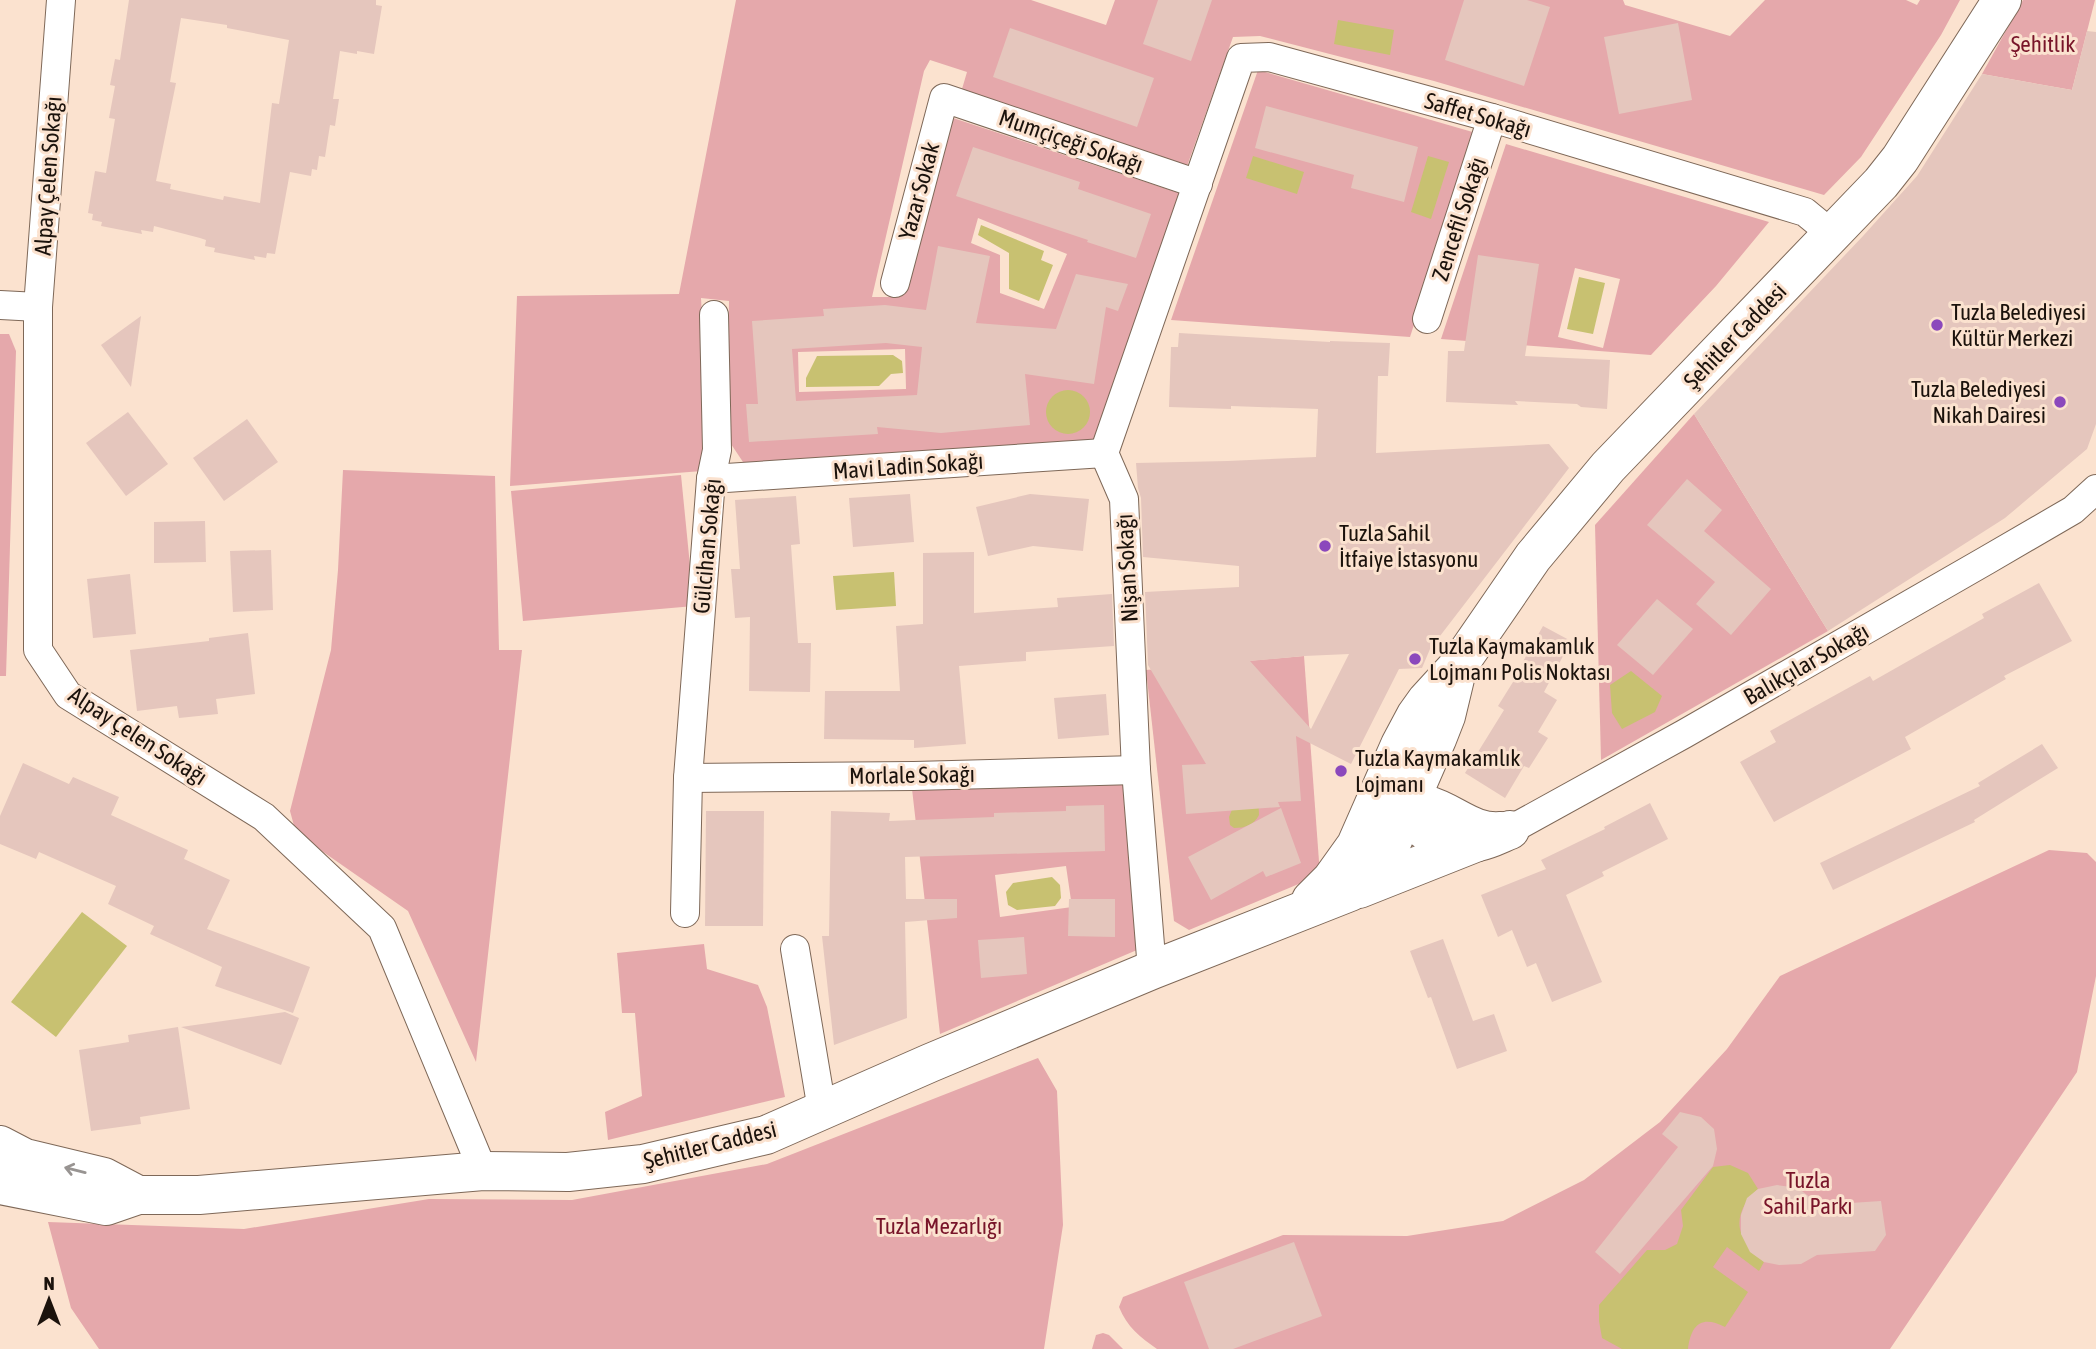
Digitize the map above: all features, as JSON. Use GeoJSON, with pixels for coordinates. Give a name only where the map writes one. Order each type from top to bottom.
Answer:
{"type":"FeatureCollection","features":[{"type":"Feature","properties":{"kind":"main road","name":"Şehitler Caddesi"},"geometry":{"type":"LineString","coordinates":[[1284,919],[1303,907],[1331,880],[1356,845],[1399,745],[1426,701],[1458,666],[1517,579],[1608,467],[1881,183],[1900,159],[2002,0]]}},
{"type":"Feature","properties":{"kind":"main road","name":"Şehitler Caddesi"},"geometry":{"type":"LineString","coordinates":[[138,1195],[200,1195],[483,1171],[568,1172],[643,1164],[766,1135],[1152,970],[1350,892],[1380,864],[1390,847],[1405,804],[1446,716],[1458,666]]}},
{"type":"Feature","properties":{"kind":"main road"},"geometry":{"type":"LineString","coordinates":[[1437,739],[1434,759],[1435,772],[1440,782],[1466,814],[1488,827],[1495,836]]}},
{"type":"Feature","properties":{"kind":"main road"},"geometry":{"type":"LineString","coordinates":[[1399,745],[1393,777],[1395,792],[1424,830],[1443,841],[1459,844],[1495,836]]}},
{"type":"Feature","properties":{"kind":"main road"},"geometry":{"type":"LineString","coordinates":[[1366,822],[1376,811],[1388,804],[1405,804]]}},
{"type":"Feature","properties":{"kind":"main road"},"geometry":{"type":"LineString","coordinates":[[1350,892],[1495,836]]}},
{"type":"Feature","properties":{"kind":"main road"},"geometry":{"type":"LineString","coordinates":[[0,1145],[25,1158],[104,1177],[138,1195]]}},
{"type":"Feature","properties":{"kind":"main road"},"geometry":{"type":"LineString","coordinates":[[0,1185],[106,1206],[138,1195]]}},
{"type":"Feature","properties":{"kind":"street","name":"Alpay Çelen Sokağı"},"geometry":{"type":"LineString","coordinates":[[61,0],[38,307],[38,650],[68,695],[264,817],[382,928],[483,1171]]}},
{"type":"Feature","properties":{"kind":"street","name":"Saffet Sokağı"},"geometry":{"type":"LineString","coordinates":[[1198,184],[1241,58],[1269,57],[1492,118],[1805,212],[1833,235]]}},
{"type":"Feature","properties":{"kind":"street","name":"Mumçiçeği Sokağı"},"geometry":{"type":"LineString","coordinates":[[944,98],[1198,184]]}},
{"type":"Feature","properties":{"kind":"street","name":"Yazar Sokak"},"geometry":{"type":"LineString","coordinates":[[895,284],[944,98]]}},
{"type":"Feature","properties":{"kind":"street","name":"Zencefil Sokağı"},"geometry":{"type":"LineString","coordinates":[[1427,319],[1492,118]]}},
{"type":"Feature","properties":{"kind":"street"},"geometry":{"type":"LineString","coordinates":[[1104,453],[1198,184]]}},
{"type":"Feature","properties":{"kind":"street"},"geometry":{"type":"LineString","coordinates":[[0,305],[38,307]]}},
{"type":"Feature","properties":{"kind":"street","name":"Gülcihan Sokağı"},"geometry":{"type":"LineString","coordinates":[[685,913],[688,778],[711,479],[716,450],[714,315]]}},
{"type":"Feature","properties":{"kind":"street","name":"Mavi Ladin Sokağı"},"geometry":{"type":"LineString","coordinates":[[711,479],[1104,453]]}},
{"type":"Feature","properties":{"kind":"street","name":"Nişan Sokağı"},"geometry":{"type":"LineString","coordinates":[[1104,453],[1124,499],[1136,770],[1152,970]]}},
{"type":"Feature","properties":{"kind":"street","name":"Balıkçılar Sokağı"},"geometry":{"type":"LineString","coordinates":[[1495,836],[1685,734],[1998,554],[2073,510],[2096,489]]}},
{"type":"Feature","properties":{"kind":"street","name":"Morlale Sokağı"},"geometry":{"type":"LineString","coordinates":[[688,778],[1136,770]]}},
{"type":"Feature","properties":{"kind":"street"},"geometry":{"type":"LineString","coordinates":[[795,948],[822,1110]]}},
{"type":"Feature","properties":{"kind":"green space"},"geometry":{"type":"Polygon","coordinates":[[[736,0],[1031,0],[1106,25],[1115,0],[1623,0],[1625,5],[1730,36],[1765,0],[1906,0],[1917,5],[1920,0],[1960,0],[1941,35],[1861,157],[1824,195],[1434,81],[1260,36],[1233,37],[1186,169],[962,89],[967,72],[930,60],[924,71],[872,297],[901,297],[947,116],[1182,194],[1097,442],[745,465],[727,438],[729,301],[701,298],[709,454],[702,471],[510,486],[517,296],[679,294],[736,0]],[[978,218],[971,243],[1000,255],[1000,293],[1044,309],[1067,254],[978,218]],[[905,349],[798,352],[799,392],[906,389],[905,349]]]}},
{"type":"Feature","properties":{"kind":"green space","name":"Şehitlik"},"geometry":{"type":"Polygon","coordinates":[[[2023,0],[2095,0],[2072,90],[1982,74],[2023,0]]]}},
{"type":"Feature","properties":{"kind":"green space"},"geometry":{"type":"Polygon","coordinates":[[[1258,70],[1476,133],[1410,337],[1171,320],[1258,70]]]}},
{"type":"Feature","properties":{"kind":"green space"},"geometry":{"type":"Polygon","coordinates":[[[1506,144],[1769,222],[1716,286],[1651,355],[1441,339],[1506,144]],[[1575,268],[1558,337],[1603,348],[1620,279],[1575,268]]]}},
{"type":"Feature","properties":{"kind":"green space"},"geometry":{"type":"Polygon","coordinates":[[[0,334],[9,334],[16,351],[6,676],[0,676],[0,334]]]}},
{"type":"Feature","properties":{"kind":"green space"},"geometry":{"type":"Polygon","coordinates":[[[1694,414],[1828,631],[1601,760],[1595,525],[1694,414]]]}},
{"type":"Feature","properties":{"kind":"green space"},"geometry":{"type":"Polygon","coordinates":[[[343,470],[495,476],[499,650],[522,650],[476,1062],[408,911],[296,833],[290,811],[331,650],[343,470]]]}},
{"type":"Feature","properties":{"kind":"green space"},"geometry":{"type":"Polygon","coordinates":[[[681,475],[694,606],[523,621],[511,491],[681,475]]]}},
{"type":"Feature","properties":{"kind":"green space"},"geometry":{"type":"Polygon","coordinates":[[[1304,656],[1320,875],[1189,930],[1174,921],[1146,670],[1304,656]]]}},
{"type":"Feature","properties":{"kind":"green space"},"geometry":{"type":"Polygon","coordinates":[[[1131,782],[1144,947],[940,1034],[912,789],[1131,782]],[[1066,866],[995,875],[1000,917],[1072,907],[1066,866]]]}},
{"type":"Feature","properties":{"kind":"green space","name":"Tuzla Sahil Parkı"},"geometry":{"type":"Polygon","coordinates":[[[2049,850],[2087,853],[2096,862],[2096,976],[2077,1072],[1890,1349],[1157,1349],[1135,1331],[1122,1314],[1119,1307],[1123,1297],[1283,1235],[1407,1236],[1503,1221],[1584,1180],[1660,1122],[1727,1049],[1780,976],[2049,850]]]}},
{"type":"Feature","properties":{"kind":"green space"},"geometry":{"type":"Polygon","coordinates":[[[704,944],[707,969],[758,985],[767,1007],[785,1097],[608,1140],[605,1112],[642,1096],[635,1013],[622,1013],[617,953],[704,944]]]}},
{"type":"Feature","properties":{"kind":"green space","name":"Tuzla Mezarlığı"},"geometry":{"type":"Polygon","coordinates":[[[1038,1058],[1057,1091],[1063,1225],[1044,1349],[99,1349],[71,1308],[48,1222],[244,1229],[429,1199],[572,1200],[767,1164],[1038,1058]]]}},
{"type":"Feature","properties":{"kind":"green space"},"geometry":{"type":"Polygon","coordinates":[[[1096,1335],[1109,1335],[1123,1349],[1092,1349],[1096,1335]]]}},
{"type":"Feature","properties":{"kind":"shaded area"},"geometry":{"type":"Polygon","coordinates":[[[1338,20],[1394,30],[1390,55],[1334,44],[1338,20]]]}},
{"type":"Feature","properties":{"kind":"shaded area"},"geometry":{"type":"Polygon","coordinates":[[[1253,156],[1304,172],[1297,194],[1246,178],[1253,156]]]}},
{"type":"Feature","properties":{"kind":"shaded area"},"geometry":{"type":"Polygon","coordinates":[[[1428,156],[1449,162],[1431,219],[1411,212],[1428,156]]]}},
{"type":"Feature","properties":{"kind":"shaded area"},"geometry":{"type":"Polygon","coordinates":[[[981,225],[1044,251],[1041,260],[1053,265],[1039,301],[1009,289],[1009,253],[978,235],[981,225]]]}},
{"type":"Feature","properties":{"kind":"shaded area"},"geometry":{"type":"Polygon","coordinates":[[[1579,277],[1605,283],[1593,334],[1567,329],[1579,277]]]}},
{"type":"Feature","properties":{"kind":"shaded area"},"geometry":{"type":"Polygon","coordinates":[[[893,355],[902,361],[903,373],[891,374],[879,386],[806,387],[806,378],[817,356],[893,355]]]}},
{"type":"Feature","properties":{"kind":"shaded area"},"geometry":{"type":"Polygon","coordinates":[[[1068,390],[1084,396],[1090,412],[1084,428],[1068,434],[1052,428],[1046,412],[1052,396],[1068,390]]]}},
{"type":"Feature","properties":{"kind":"shaded area"},"geometry":{"type":"Polygon","coordinates":[[[894,572],[896,606],[836,610],[833,576],[894,572]]]}},
{"type":"Feature","properties":{"kind":"shaded area"},"geometry":{"type":"Polygon","coordinates":[[[1631,671],[1662,696],[1655,712],[1622,729],[1612,713],[1610,685],[1631,671]]]}},
{"type":"Feature","properties":{"kind":"shaded area"},"geometry":{"type":"Polygon","coordinates":[[[1256,750],[1259,815],[1249,825],[1234,828],[1230,825],[1229,817],[1256,750]]]}},
{"type":"Feature","properties":{"kind":"shaded area"},"geometry":{"type":"Polygon","coordinates":[[[1052,877],[1060,885],[1061,898],[1055,906],[1017,910],[1008,905],[1006,892],[1013,883],[1052,877]]]}},
{"type":"Feature","properties":{"kind":"shaded area"},"geometry":{"type":"Polygon","coordinates":[[[82,912],[127,946],[56,1037],[11,1002],[82,912]]]}},
{"type":"Feature","properties":{"kind":"shaded area"},"geometry":{"type":"Polygon","coordinates":[[[1730,1165],[1748,1173],[1758,1189],[1742,1209],[1739,1222],[1746,1242],[1764,1262],[1759,1271],[1727,1247],[1713,1267],[1748,1292],[1725,1327],[1710,1322],[1699,1324],[1692,1333],[1688,1349],[1622,1349],[1602,1338],[1599,1305],[1647,1250],[1665,1250],[1677,1244],[1683,1226],[1681,1210],[1713,1167],[1730,1165]]]}},
{"type":"Feature","properties":{"kind":"building"},"geometry":{"type":"Polygon","coordinates":[[[129,0],[376,0],[376,5],[382,6],[374,54],[340,51],[333,99],[339,99],[335,126],[330,125],[325,157],[319,156],[317,170],[312,169],[311,176],[290,172],[275,254],[267,253],[266,258],[254,256],[255,260],[214,252],[215,248],[205,246],[206,240],[154,226],[153,232],[141,230],[142,234],[101,226],[102,222],[92,220],[93,214],[88,213],[95,171],[106,173],[115,119],[109,118],[115,86],[110,85],[115,59],[120,60],[129,0]],[[181,18],[170,82],[176,83],[156,181],[171,184],[170,189],[223,200],[224,196],[260,203],[272,103],[279,104],[289,40],[227,28],[227,25],[181,18]]]}},
{"type":"Feature","properties":{"kind":"building"},"geometry":{"type":"Polygon","coordinates":[[[1158,0],[1212,0],[1191,61],[1143,44],[1158,0]]]}},
{"type":"Feature","properties":{"kind":"building"},"geometry":{"type":"Polygon","coordinates":[[[1464,0],[1527,0],[1550,7],[1524,86],[1445,60],[1464,0]]]}},
{"type":"Feature","properties":{"kind":"building"},"geometry":{"type":"Polygon","coordinates":[[[1678,23],[1692,100],[1619,114],[1604,37],[1678,23]]]}},
{"type":"Feature","properties":{"kind":"building"},"geometry":{"type":"Polygon","coordinates":[[[1010,28],[1154,78],[1137,127],[993,77],[1010,28]]]}},
{"type":"Feature","properties":{"kind":"building","name":"Tuzla Belediyesi Kültür Merkezi"},"geometry":{"type":"Polygon","coordinates":[[[2087,31],[2096,32],[2096,424],[2087,449],[2005,518],[1828,631],[1694,414],[1917,176],[1982,74],[2072,90],[2087,31]]]}},
{"type":"Feature","properties":{"kind":"building"},"geometry":{"type":"Polygon","coordinates":[[[1266,106],[1418,147],[1404,202],[1351,188],[1354,175],[1255,148],[1266,106]]]}},
{"type":"Feature","properties":{"kind":"building"},"geometry":{"type":"Polygon","coordinates":[[[973,147],[1080,182],[1078,189],[1151,214],[1136,258],[956,196],[973,147]]]}},
{"type":"Feature","properties":{"kind":"building"},"geometry":{"type":"Polygon","coordinates":[[[938,246],[990,256],[976,323],[1056,329],[1076,274],[1128,284],[1118,311],[1106,307],[1094,384],[1025,374],[1030,425],[941,433],[877,427],[878,434],[749,442],[746,404],[758,404],[752,321],[824,316],[823,309],[885,305],[926,310],[938,246]],[[886,343],[792,349],[796,401],[917,395],[922,347],[886,343]]]}},
{"type":"Feature","properties":{"kind":"building"},"geometry":{"type":"Polygon","coordinates":[[[1478,255],[1539,264],[1525,356],[1610,360],[1607,409],[1581,407],[1577,404],[1515,401],[1518,405],[1446,402],[1448,351],[1464,351],[1478,255]]]}},
{"type":"Feature","properties":{"kind":"building"},"geometry":{"type":"Polygon","coordinates":[[[141,316],[131,387],[101,345],[141,316]]]}},
{"type":"Feature","properties":{"kind":"building","name":"Tuzla Sahil İtfaiye İstasyonu"},"geometry":{"type":"Polygon","coordinates":[[[1179,333],[1390,343],[1388,376],[1378,376],[1376,453],[1549,444],[1569,468],[1430,649],[1422,668],[1399,669],[1351,764],[1296,736],[1301,801],[1278,802],[1280,807],[1186,814],[1182,765],[1206,764],[1148,665],[1145,592],[1239,587],[1239,566],[1143,557],[1141,498],[1136,463],[1316,457],[1318,409],[1169,407],[1171,347],[1178,347],[1179,333]],[[1349,654],[1250,661],[1311,729],[1349,654]]]}},
{"type":"Feature","properties":{"kind":"building"},"geometry":{"type":"Polygon","coordinates":[[[128,412],[168,464],[126,496],[86,443],[128,412]]]}},
{"type":"Feature","properties":{"kind":"building"},"geometry":{"type":"Polygon","coordinates":[[[247,419],[278,462],[224,501],[193,458],[247,419]]]}},
{"type":"Feature","properties":{"kind":"building"},"geometry":{"type":"Polygon","coordinates":[[[1687,479],[1722,510],[1704,531],[1771,589],[1731,635],[1696,604],[1715,582],[1647,525],[1687,479]]]}},
{"type":"Feature","properties":{"kind":"building"},"geometry":{"type":"Polygon","coordinates":[[[910,494],[914,542],[853,547],[849,498],[910,494]]]}},
{"type":"Feature","properties":{"kind":"building"},"geometry":{"type":"Polygon","coordinates":[[[1030,494],[1089,499],[1083,551],[1033,546],[988,556],[976,507],[1030,494]]]}},
{"type":"Feature","properties":{"kind":"building"},"geometry":{"type":"Polygon","coordinates":[[[796,496],[800,544],[791,545],[798,643],[811,643],[810,692],[749,691],[750,617],[735,618],[731,569],[740,569],[735,500],[796,496]]]}},
{"type":"Feature","properties":{"kind":"building"},"geometry":{"type":"Polygon","coordinates":[[[205,521],[206,562],[154,563],[154,522],[205,521]]]}},
{"type":"Feature","properties":{"kind":"building"},"geometry":{"type":"Polygon","coordinates":[[[271,550],[273,610],[233,612],[230,551],[271,550]]]}},
{"type":"Feature","properties":{"kind":"building"},"geometry":{"type":"Polygon","coordinates":[[[974,552],[974,613],[1058,607],[1057,598],[1112,594],[1114,646],[1026,652],[1026,661],[959,666],[966,744],[914,748],[914,740],[824,739],[825,691],[900,691],[896,626],[923,624],[923,553],[974,552]]]}},
{"type":"Feature","properties":{"kind":"building"},"geometry":{"type":"Polygon","coordinates":[[[130,574],[136,634],[93,638],[87,579],[130,574]]]}},
{"type":"Feature","properties":{"kind":"building"},"geometry":{"type":"Polygon","coordinates":[[[2039,583],[2072,641],[2004,676],[2006,679],[1905,737],[1911,749],[1774,822],[1740,762],[1776,742],[1770,731],[1870,676],[1873,681],[1984,618],[1982,614],[2039,583]]]}},
{"type":"Feature","properties":{"kind":"building"},"geometry":{"type":"Polygon","coordinates":[[[1657,599],[1693,629],[1653,675],[1617,645],[1657,599]]]}},
{"type":"Feature","properties":{"kind":"building"},"geometry":{"type":"Polygon","coordinates":[[[1543,626],[1571,641],[1544,692],[1557,700],[1538,732],[1548,738],[1529,768],[1524,766],[1505,798],[1465,773],[1504,710],[1498,706],[1523,666],[1521,665],[1543,626]]]}},
{"type":"Feature","properties":{"kind":"building"},"geometry":{"type":"Polygon","coordinates":[[[248,633],[255,694],[216,699],[218,714],[179,718],[177,706],[137,711],[130,650],[209,641],[209,638],[248,633]]]}},
{"type":"Feature","properties":{"kind":"building"},"geometry":{"type":"Polygon","coordinates":[[[1106,694],[1109,735],[1058,739],[1054,698],[1106,694]]]}},
{"type":"Feature","properties":{"kind":"building"},"geometry":{"type":"Polygon","coordinates":[[[2042,744],[2058,768],[1974,820],[1975,822],[1833,890],[1820,863],[1980,786],[1978,783],[2042,744]]]}},
{"type":"Feature","properties":{"kind":"building"},"geometry":{"type":"Polygon","coordinates":[[[23,763],[69,784],[73,777],[119,797],[111,815],[188,850],[184,859],[230,880],[207,929],[310,967],[293,1013],[215,986],[222,967],[150,934],[154,926],[108,904],[116,886],[39,852],[36,859],[0,844],[0,816],[23,763]]]}},
{"type":"Feature","properties":{"kind":"building"},"geometry":{"type":"Polygon","coordinates":[[[1650,803],[1668,839],[1602,872],[1604,876],[1566,895],[1602,982],[1552,1002],[1536,963],[1527,967],[1512,930],[1498,937],[1481,895],[1546,869],[1541,860],[1605,829],[1604,827],[1650,803]]]}},
{"type":"Feature","properties":{"kind":"building"},"geometry":{"type":"Polygon","coordinates":[[[1104,805],[1105,851],[905,857],[906,899],[957,899],[957,918],[905,922],[907,1018],[834,1045],[822,936],[829,936],[831,811],[890,813],[889,821],[994,817],[994,813],[1066,811],[1066,806],[1104,805]]]}},
{"type":"Feature","properties":{"kind":"building"},"geometry":{"type":"Polygon","coordinates":[[[1281,808],[1301,863],[1266,877],[1263,871],[1211,900],[1188,857],[1281,808]]]}},
{"type":"Feature","properties":{"kind":"building"},"geometry":{"type":"Polygon","coordinates":[[[706,811],[764,811],[763,926],[705,926],[706,811]]]}},
{"type":"Feature","properties":{"kind":"building"},"geometry":{"type":"Polygon","coordinates":[[[1069,899],[1115,899],[1115,937],[1068,936],[1069,899]]]}},
{"type":"Feature","properties":{"kind":"building"},"geometry":{"type":"Polygon","coordinates":[[[1024,937],[1027,974],[981,978],[978,940],[1024,937]]]}},
{"type":"Feature","properties":{"kind":"building"},"geometry":{"type":"Polygon","coordinates":[[[1443,939],[1473,1021],[1494,1014],[1507,1051],[1457,1069],[1431,997],[1428,998],[1410,951],[1443,939]]]}},
{"type":"Feature","properties":{"kind":"building"},"geometry":{"type":"Polygon","coordinates":[[[285,1012],[299,1018],[281,1065],[181,1027],[285,1012]]]}},
{"type":"Feature","properties":{"kind":"building"},"geometry":{"type":"Polygon","coordinates":[[[178,1027],[190,1109],[140,1117],[141,1124],[91,1131],[79,1050],[129,1042],[128,1035],[178,1027]]]}},
{"type":"Feature","properties":{"kind":"building"},"geometry":{"type":"Polygon","coordinates":[[[1680,1112],[1701,1117],[1714,1129],[1717,1149],[1713,1166],[1620,1274],[1595,1252],[1678,1147],[1662,1134],[1680,1112]]]}},
{"type":"Feature","properties":{"kind":"building"},"geometry":{"type":"Polygon","coordinates":[[[1777,1185],[1798,1188],[1820,1205],[1881,1201],[1886,1235],[1875,1251],[1817,1255],[1801,1264],[1779,1265],[1764,1262],[1750,1252],[1741,1234],[1741,1215],[1747,1198],[1758,1189],[1777,1185]]]}},
{"type":"Feature","properties":{"kind":"building"},"geometry":{"type":"Polygon","coordinates":[[[1294,1242],[1322,1316],[1233,1349],[1209,1349],[1184,1282],[1294,1242]]]}},
{"type":"Feature","properties":{"kind":"place","name":"Tuzla Belediyesi Kültür Merkezi"},"geometry":{"type":"Point","coordinates":[1937,325]}},
{"type":"Feature","properties":{"kind":"place","name":"Tuzla Belediyesi Nikah Dairesi"},"geometry":{"type":"Point","coordinates":[2060,402]}},
{"type":"Feature","properties":{"kind":"place","name":"Tuzla Sahil İtfaiye İstasyonu"},"geometry":{"type":"Point","coordinates":[1325,546]}},
{"type":"Feature","properties":{"kind":"place","name":"Tuzla Kaymakamlık Lojmanı Polis Noktası"},"geometry":{"type":"Point","coordinates":[1415,659]}},
{"type":"Feature","properties":{"kind":"place","name":"Tuzla Kaymakamlık Lojmanı"},"geometry":{"type":"Point","coordinates":[1341,771]}}]}
